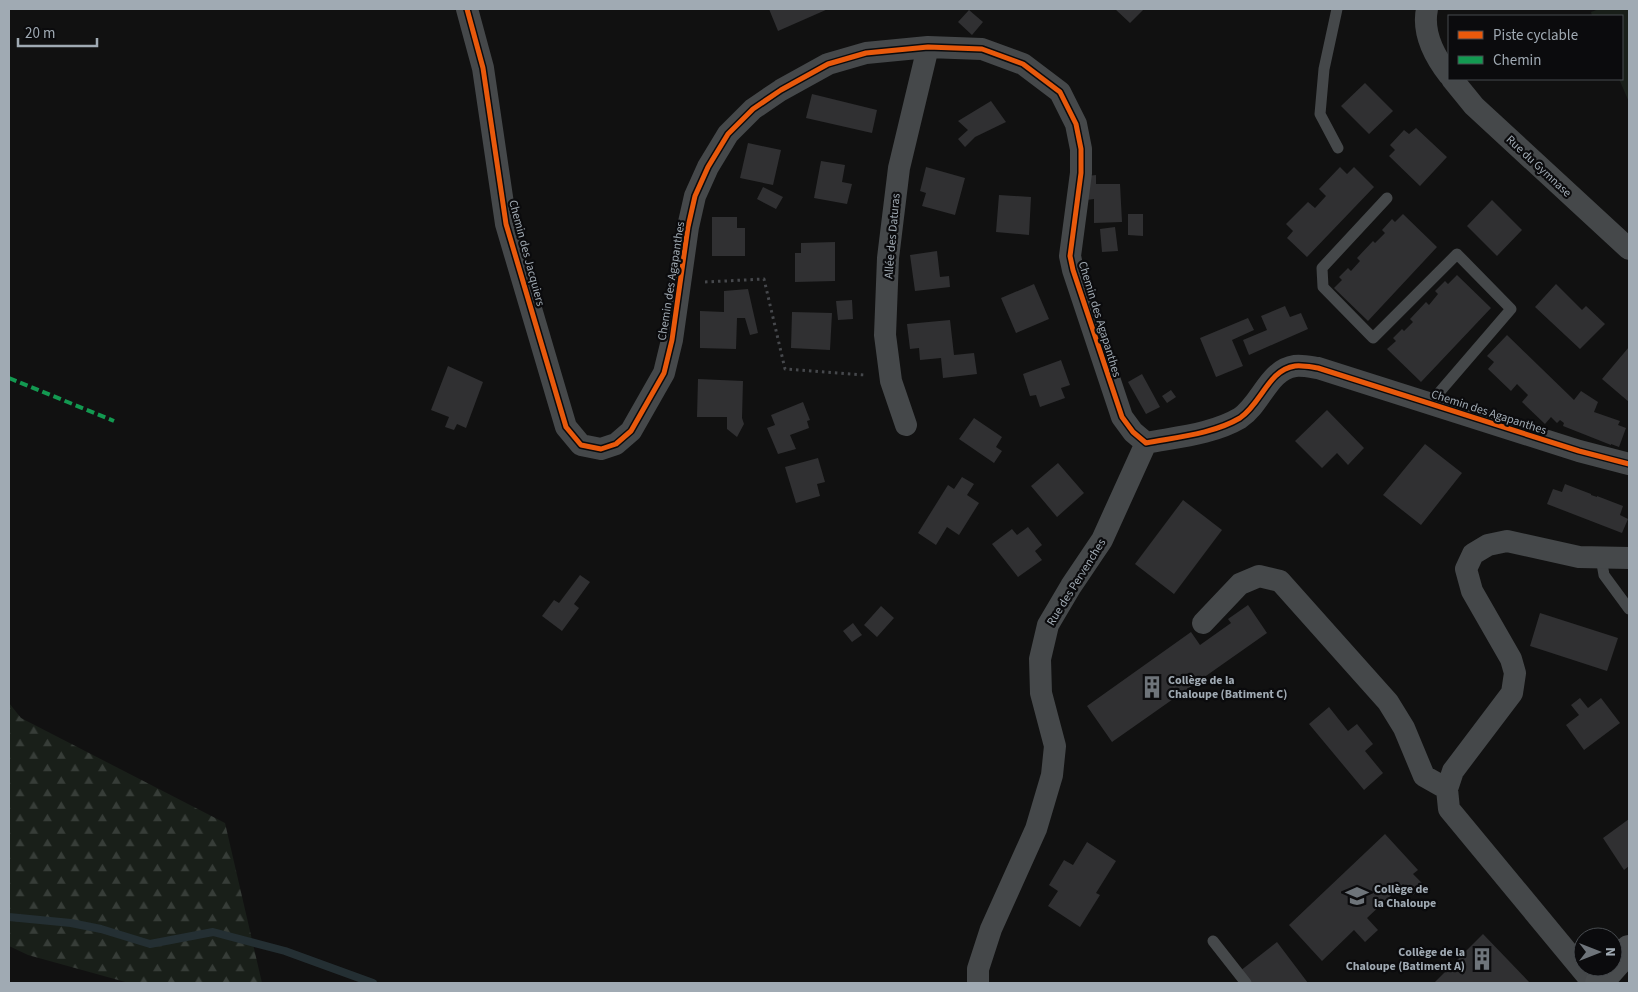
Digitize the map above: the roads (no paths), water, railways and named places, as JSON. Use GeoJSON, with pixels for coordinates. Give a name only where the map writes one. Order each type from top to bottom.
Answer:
{"type":"FeatureCollection","features":[{"type":"Feature","properties":{"kind":"main road"},"geometry":{"type":"LineString","coordinates":[[1599,983],[1626,959]]}},
{"type":"Feature","properties":{"kind":"street","name":"Chemin des Jacquiers"},"geometry":{"type":"LineString","coordinates":[[467,9],[482,68],[506,224],[566,427],[581,445],[601,449]]}},
{"type":"Feature","properties":{"kind":"street"},"geometry":{"type":"LineString","coordinates":[[1427,9],[1429,43],[1448,74]]}},
{"type":"Feature","properties":{"kind":"street","name":"Chemin des Agapanthes"},"geometry":{"type":"LineString","coordinates":[[601,449],[616,444],[631,431],[664,373],[672,340],[688,227],[695,196],[708,167],[728,134],[753,109],[781,90],[828,64],[866,53],[928,47],[982,49],[1022,64],[1060,92],[1076,124],[1081,149],[1070,256],[1073,270],[1122,418],[1133,432],[1146,443],[1200,432],[1222,426],[1239,418],[1254,407],[1269,383],[1280,370],[1296,366],[1318,368],[1579,451],[1629,464]]}},
{"type":"Feature","properties":{"kind":"street","name":"Allée des Daturas"},"geometry":{"type":"LineString","coordinates":[[906,425],[891,380],[885,335],[888,258],[899,168],[928,47]]}},
{"type":"Feature","properties":{"kind":"street","name":"Rue du Gymnase"},"geometry":{"type":"LineString","coordinates":[[1453,80],[1474,106],[1629,249]]}},
{"type":"Feature","properties":{"kind":"street","name":"Rue des Pervenches"},"geometry":{"type":"LineString","coordinates":[[978,983],[978,969],[991,929],[1036,830],[1052,775],[1055,746],[1041,693],[1040,659],[1048,624],[1102,540],[1146,443]]}},
{"type":"Feature","properties":{"kind":"street"},"geometry":{"type":"LineString","coordinates":[[1593,983],[1449,809],[1447,789],[1453,771],[1512,693],[1515,673],[1511,659],[1472,591],[1466,569],[1473,554],[1488,545],[1507,541],[1579,557],[1629,558]]}},
{"type":"Feature","properties":{"kind":"street"},"geometry":{"type":"LineString","coordinates":[[1203,623],[1240,584],[1259,576],[1280,582],[1388,702],[1404,728],[1424,776],[1447,789]]}},
{"type":"Feature","properties":{"kind":"lane"},"geometry":{"type":"LineString","coordinates":[[1337,9],[1324,69],[1320,114],[1338,148]]}},
{"type":"Feature","properties":{"kind":"lane"},"geometry":{"type":"LineString","coordinates":[[1387,198],[1322,268],[1323,287],[1373,338],[1457,254],[1512,309],[1437,395],[1433,405]]}},
{"type":"Feature","properties":{"kind":"lane"},"geometry":{"type":"LineString","coordinates":[[1601,558],[1604,575],[1629,609]]}},
{"type":"Feature","properties":{"kind":"lane"},"geometry":{"type":"LineString","coordinates":[[1213,941],[1246,983]]}},
{"type":"Feature","properties":{"kind":"waterway"},"geometry":{"type":"LineString","coordinates":[[9,917],[71,923],[101,929],[150,944],[213,932],[285,951],[373,983]]}},
{"type":"Feature","properties":{"kind":"place","name":"Collège de la Chaloupe (Batiment C)"},"geometry":{"type":"Point","coordinates":[1152,687]}},
{"type":"Feature","properties":{"kind":"place","name":"Collège de la Chaloupe"},"geometry":{"type":"Point","coordinates":[1357,896]}},
{"type":"Feature","properties":{"kind":"place","name":"Collège de la Chaloupe (Batiment A)"},"geometry":{"type":"Point","coordinates":[1482,959]}}]}
